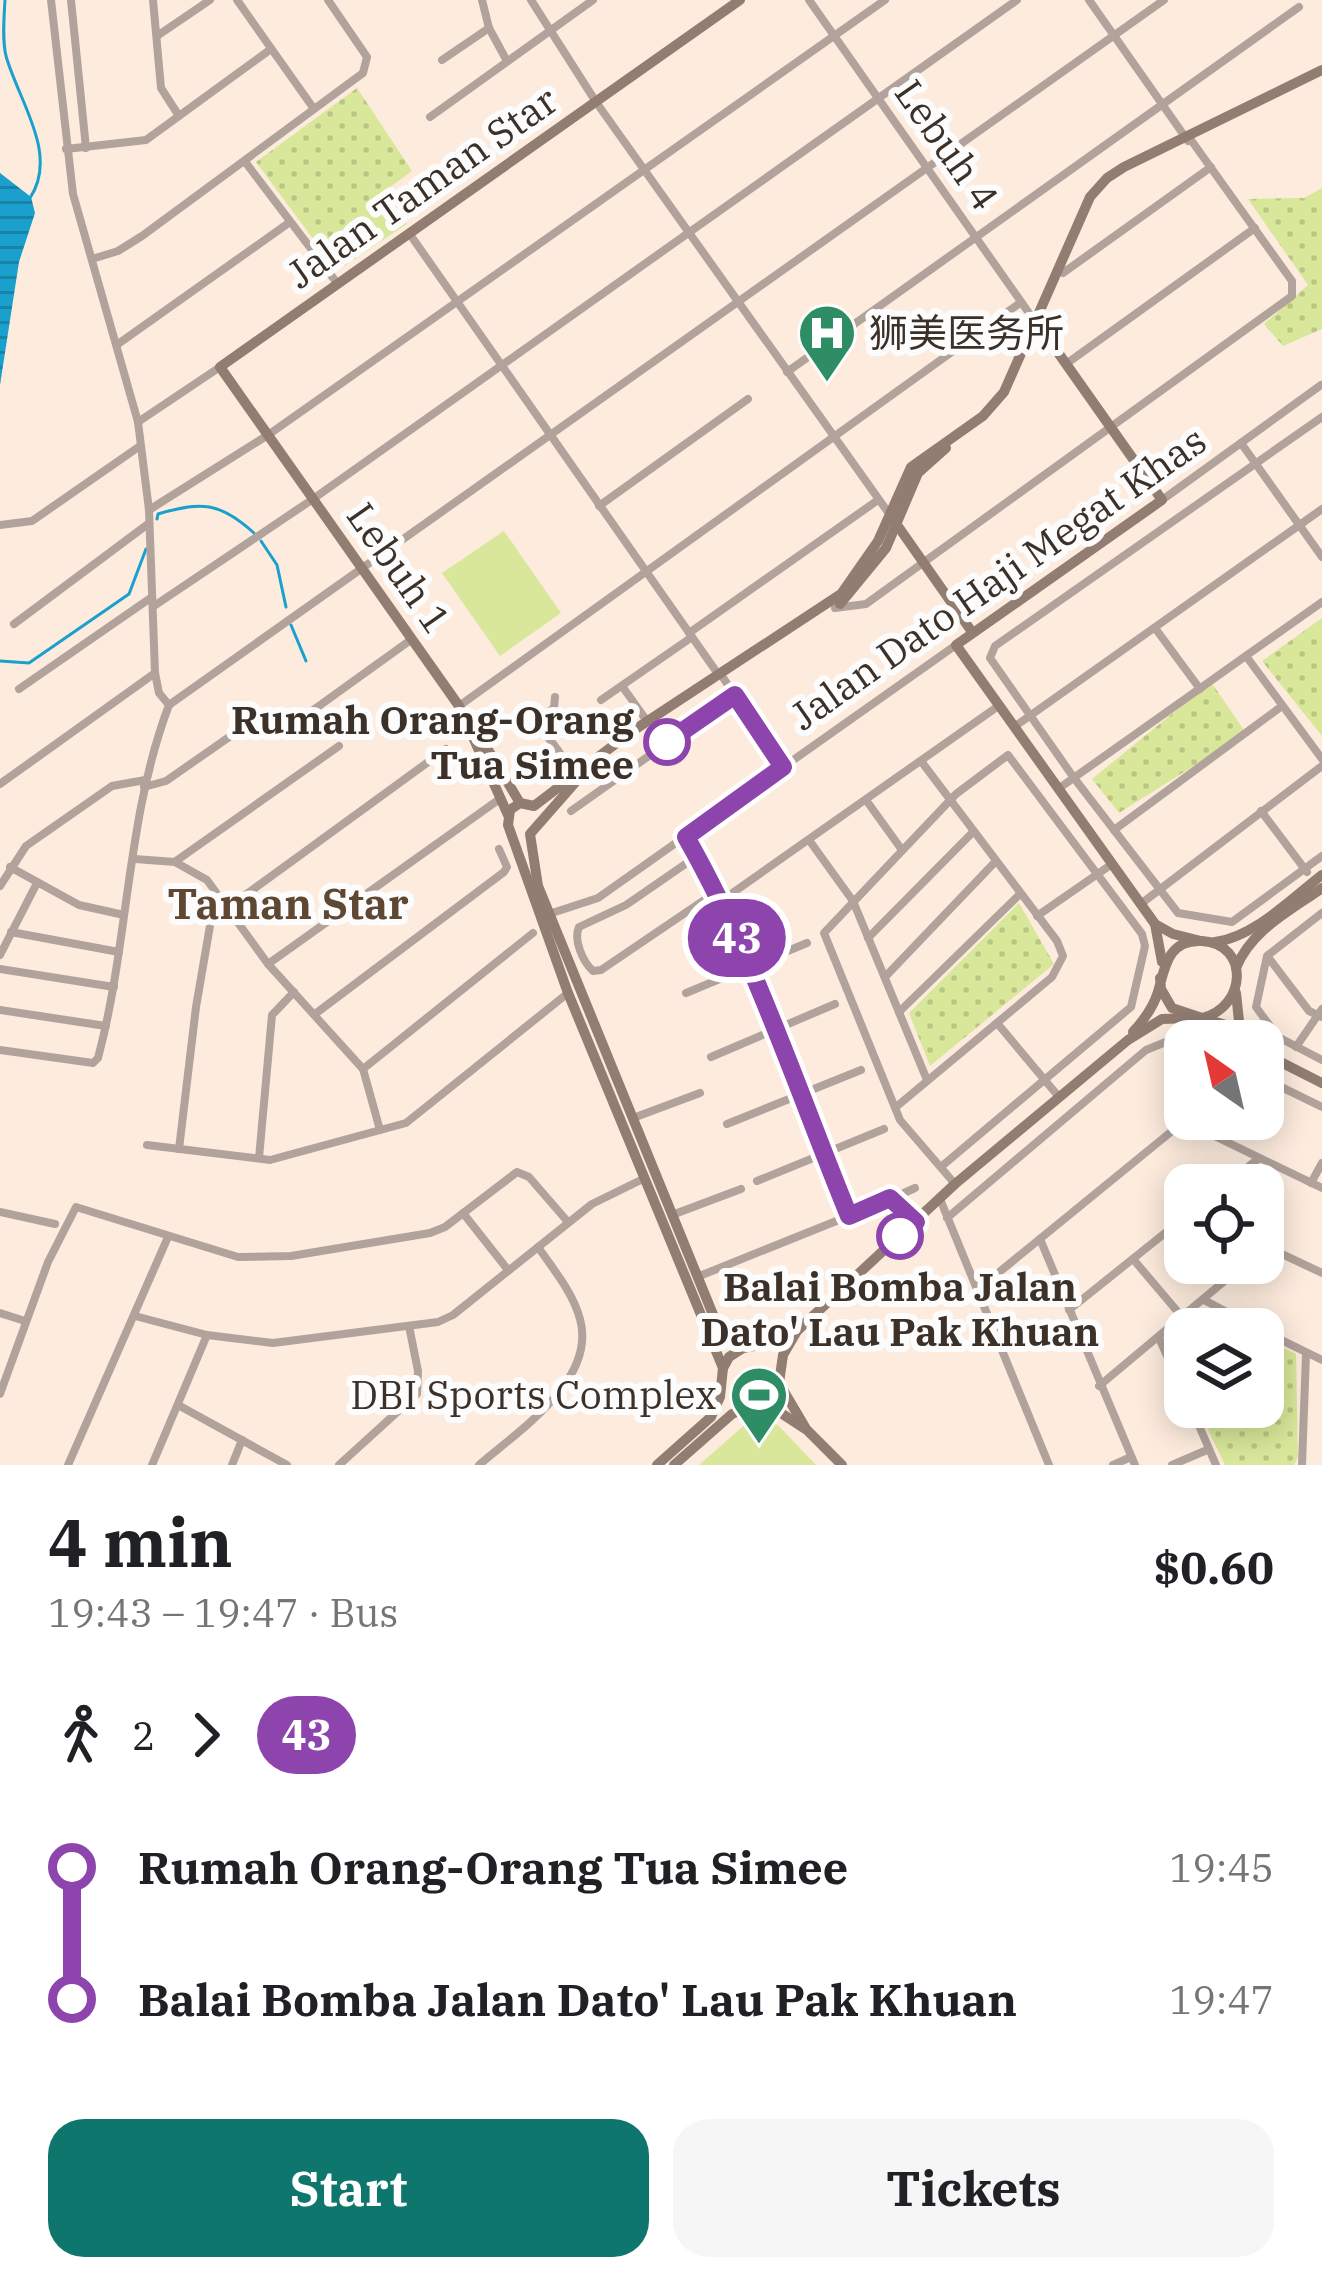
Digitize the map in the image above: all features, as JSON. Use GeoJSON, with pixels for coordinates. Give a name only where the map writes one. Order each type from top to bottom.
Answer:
{"type":"FeatureCollection","features":[{"type":"Feature","properties":{"kind":"main road","name":"Jalan Taman Star"},"geometry":{"type":"LineString","coordinates":[[220,367],[740,0]]}},
{"type":"Feature","properties":{"kind":"main road"},"geometry":{"type":"LineString","coordinates":[[534,806],[647,721],[835,608],[861,582],[886,548],[905,477],[918,459],[983,416],[998,400],[1093,203],[1109,181],[1322,73]]}},
{"type":"Feature","properties":{"kind":"main road"},"geometry":{"type":"LineString","coordinates":[[1038,325],[1077,224],[1101,183],[1124,166],[1188,140]]}},
{"type":"Feature","properties":{"kind":"main road","name":"Lebuh 4"},"geometry":{"type":"LineString","coordinates":[[1038,325],[1162,500]]}},
{"type":"Feature","properties":{"kind":"main road","name":"Lebuh 1"},"geometry":{"type":"LineString","coordinates":[[220,367],[459,706],[508,815]]}},
{"type":"Feature","properties":{"kind":"main road","name":"Jalan Dato Haji Megat Khas"},"geometry":{"type":"LineString","coordinates":[[956,645],[1162,500]]}},
{"type":"Feature","properties":{"kind":"main road"},"geometry":{"type":"LineString","coordinates":[[893,520],[972,632]]}},
{"type":"Feature","properties":{"kind":"main road"},"geometry":{"type":"LineString","coordinates":[[807,1430],[771,1355],[748,1348],[720,1328],[549,914],[532,865],[530,835],[598,762],[841,594],[893,520]]}},
{"type":"Feature","properties":{"kind":"main road"},"geometry":{"type":"LineString","coordinates":[[956,645],[1155,924],[1162,946],[1165,1000],[1182,1015],[1206,1020]]}},
{"type":"Feature","properties":{"kind":"main road"},"geometry":{"type":"LineString","coordinates":[[459,706],[520,803],[534,806]]}},
{"type":"Feature","properties":{"kind":"main road"},"geometry":{"type":"LineString","coordinates":[[520,803],[508,815],[511,830],[568,993],[728,1394],[807,1430],[842,1465]]}},
{"type":"Feature","properties":{"kind":"main road"},"geometry":{"type":"LineString","coordinates":[[534,806],[540,821]]}},
{"type":"Feature","properties":{"kind":"main road"},"geometry":{"type":"LineString","coordinates":[[511,830],[530,835]]}},
{"type":"Feature","properties":{"kind":"main road"},"geometry":{"type":"LineString","coordinates":[[1240,1020],[1236,968],[1244,949],[1320,881]]}},
{"type":"Feature","properties":{"kind":"main road"},"geometry":{"type":"LineString","coordinates":[[1128,1040],[1147,1018],[1161,973],[1177,947],[1231,940],[1320,881]]}},
{"type":"Feature","properties":{"kind":"main road"},"geometry":{"type":"LineString","coordinates":[[1155,924],[1206,942],[1231,957],[1236,968]]}},
{"type":"Feature","properties":{"kind":"main road"},"geometry":{"type":"LineString","coordinates":[[657,1465],[711,1417],[729,1357],[799,1329],[955,1184],[1128,1040],[1162,1019],[1197,1018],[1223,1009],[1236,990]]}},
{"type":"Feature","properties":{"kind":"main road"},"geometry":{"type":"LineString","coordinates":[[1284,1064],[1318,1081]]}},
{"type":"Feature","properties":{"kind":"main road"},"geometry":{"type":"LineString","coordinates":[[674,1465],[732,1414],[757,1404],[780,1378],[783,1355],[799,1329]]}},
{"type":"Feature","properties":{"kind":"street"},"geometry":{"type":"LineString","coordinates":[[51,0],[73,194],[138,422],[150,523],[155,673],[159,693],[169,705]]}},
{"type":"Feature","properties":{"kind":"street"},"geometry":{"type":"LineString","coordinates":[[70,0],[86,148]]}},
{"type":"Feature","properties":{"kind":"street"},"geometry":{"type":"LineString","coordinates":[[153,0],[162,93],[179,116]]}},
{"type":"Feature","properties":{"kind":"street"},"geometry":{"type":"LineString","coordinates":[[156,37],[210,0]]}},
{"type":"Feature","properties":{"kind":"street"},"geometry":{"type":"LineString","coordinates":[[237,0],[314,109]]}},
{"type":"Feature","properties":{"kind":"street"},"geometry":{"type":"LineString","coordinates":[[92,259],[118,251],[246,163],[364,73],[368,62],[364,52],[328,0]]}},
{"type":"Feature","properties":{"kind":"street"},"geometry":{"type":"LineString","coordinates":[[482,0],[489,28],[507,61]]}},
{"type":"Feature","properties":{"kind":"street"},"geometry":{"type":"LineString","coordinates":[[531,0],[596,102],[893,520]]}},
{"type":"Feature","properties":{"kind":"street"},"geometry":{"type":"LineString","coordinates":[[430,117],[593,0]]}},
{"type":"Feature","properties":{"kind":"street","name":"Lebuh 4"},"geometry":{"type":"LineString","coordinates":[[809,0],[1038,325]]}},
{"type":"Feature","properties":{"kind":"street"},"geometry":{"type":"LineString","coordinates":[[149,511],[457,304],[885,0]]}},
{"type":"Feature","properties":{"kind":"street"},"geometry":{"type":"LineString","coordinates":[[19,689],[313,499],[1017,0]]}},
{"type":"Feature","properties":{"kind":"street"},"geometry":{"type":"LineString","coordinates":[[835,608],[866,604],[1289,298],[1294,285],[1089,0]]}},
{"type":"Feature","properties":{"kind":"street"},"geometry":{"type":"LineString","coordinates":[[0,1050],[93,1063],[114,987],[144,784],[169,705],[1164,0]]}},
{"type":"Feature","properties":{"kind":"street"},"geometry":{"type":"LineString","coordinates":[[787,372],[1295,6]]}},
{"type":"Feature","properties":{"kind":"street"},"geometry":{"type":"LineString","coordinates":[[442,60],[489,28]]}},
{"type":"Feature","properties":{"kind":"street"},"geometry":{"type":"LineString","coordinates":[[66,149],[145,140],[271,49]]}},
{"type":"Feature","properties":{"kind":"street"},"geometry":{"type":"LineString","coordinates":[[246,163],[337,283]]}},
{"type":"Feature","properties":{"kind":"street"},"geometry":{"type":"LineString","coordinates":[[1063,273],[1210,167]]}},
{"type":"Feature","properties":{"kind":"street"},"geometry":{"type":"LineString","coordinates":[[118,344],[290,221]]}},
{"type":"Feature","properties":{"kind":"street"},"geometry":{"type":"LineString","coordinates":[[1065,364],[1255,229]]}},
{"type":"Feature","properties":{"kind":"street"},"geometry":{"type":"LineString","coordinates":[[409,232],[783,767]]}},
{"type":"Feature","properties":{"kind":"street"},"geometry":{"type":"LineString","coordinates":[[459,706],[1020,303]]}},
{"type":"Feature","properties":{"kind":"street","name":"Jalan Taman Star"},"geometry":{"type":"LineString","coordinates":[[138,422],[220,367]]}},
{"type":"Feature","properties":{"kind":"street","name":"Jalan Dato Haji Megat Khas"},"geometry":{"type":"LineString","coordinates":[[1162,500],[1321,385]]}},
{"type":"Feature","properties":{"kind":"street"},"geometry":{"type":"LineString","coordinates":[[599,506],[748,399]]}},
{"type":"Feature","properties":{"kind":"street"},"geometry":{"type":"LineString","coordinates":[[1322,417],[995,646],[990,654],[1074,778],[1178,913],[1232,922],[1322,856]]}},
{"type":"Feature","properties":{"kind":"street"},"geometry":{"type":"LineString","coordinates":[[1241,443],[1322,557]]}},
{"type":"Feature","properties":{"kind":"street"},"geometry":{"type":"LineString","coordinates":[[0,524],[32,521],[140,446]]}},
{"type":"Feature","properties":{"kind":"street"},"geometry":{"type":"LineString","coordinates":[[601,700],[878,500]]}},
{"type":"Feature","properties":{"kind":"street"},"geometry":{"type":"LineString","coordinates":[[1013,728],[1322,509]]}},
{"type":"Feature","properties":{"kind":"street"},"geometry":{"type":"LineString","coordinates":[[14,624],[150,523]]}},
{"type":"Feature","properties":{"kind":"street"},"geometry":{"type":"LineString","coordinates":[[1058,789],[1322,602]]}},
{"type":"Feature","properties":{"kind":"street"},"geometry":{"type":"LineString","coordinates":[[1155,628],[1199,689]]}},
{"type":"Feature","properties":{"kind":"street"},"geometry":{"type":"LineString","coordinates":[[305,716],[412,639]]}},
{"type":"Feature","properties":{"kind":"street","name":"Jalan Dato Haji Megat Khas"},"geometry":{"type":"LineString","coordinates":[[549,914],[598,898],[956,645]]}},
{"type":"Feature","properties":{"kind":"street"},"geometry":{"type":"LineString","coordinates":[[1142,903],[1322,762],[1246,656]]}},
{"type":"Feature","properties":{"kind":"street"},"geometry":{"type":"LineString","coordinates":[[0,784],[155,673]]}},
{"type":"Feature","properties":{"kind":"street"},"geometry":{"type":"LineString","coordinates":[[622,686],[647,721]]}},
{"type":"Feature","properties":{"kind":"street"},"geometry":{"type":"LineString","coordinates":[[572,811],[735,695]]}},
{"type":"Feature","properties":{"kind":"street"},"geometry":{"type":"LineString","coordinates":[[518,720],[534,722],[554,708],[555,697]]}},
{"type":"Feature","properties":{"kind":"street"},"geometry":{"type":"LineString","coordinates":[[1114,830],[1282,706]]}},
{"type":"Feature","properties":{"kind":"street"},"geometry":{"type":"LineString","coordinates":[[697,856],[577,931],[581,952],[593,970],[602,970],[809,839],[997,707]]}},
{"type":"Feature","properties":{"kind":"street"},"geometry":{"type":"LineString","coordinates":[[0,886],[26,846],[112,786],[166,781],[255,719]]}},
{"type":"Feature","properties":{"kind":"street"},"geometry":{"type":"LineString","coordinates":[[534,722],[574,774]]}},
{"type":"Feature","properties":{"kind":"street"},"geometry":{"type":"LineString","coordinates":[[955,1184],[900,1120],[825,931],[950,801],[1024,744]]}},
{"type":"Feature","properties":{"kind":"street"},"geometry":{"type":"LineString","coordinates":[[175,862],[339,746]]}},
{"type":"Feature","properties":{"kind":"street"},"geometry":{"type":"LineString","coordinates":[[179,1149],[211,920],[446,749]]}},
{"type":"Feature","properties":{"kind":"street"},"geometry":{"type":"LineString","coordinates":[[942,1166],[1135,1000],[1144,937],[1008,754]]}},
{"type":"Feature","properties":{"kind":"street"},"geometry":{"type":"LineString","coordinates":[[896,1107],[1060,968],[1060,946],[921,761]]}},
{"type":"Feature","properties":{"kind":"street"},"geometry":{"type":"LineString","coordinates":[[268,964],[501,798]]}},
{"type":"Feature","properties":{"kind":"street"},"geometry":{"type":"LineString","coordinates":[[866,800],[902,850]]}},
{"type":"Feature","properties":{"kind":"street"},"geometry":{"type":"LineString","coordinates":[[1261,811],[1305,869],[1320,881]]}},
{"type":"Feature","properties":{"kind":"street"},"geometry":{"type":"LineString","coordinates":[[868,938],[973,832]]}},
{"type":"Feature","properties":{"kind":"street"},"geometry":{"type":"LineString","coordinates":[[686,837],[749,967],[849,1216]]}},
{"type":"Feature","properties":{"kind":"street"},"geometry":{"type":"LineString","coordinates":[[809,839],[853,901],[927,1080]]}},
{"type":"Feature","properties":{"kind":"street"},"geometry":{"type":"LineString","coordinates":[[315,1014],[504,872],[507,867],[499,849]]}},
{"type":"Feature","properties":{"kind":"street"},"geometry":{"type":"LineString","coordinates":[[135,859],[175,862],[207,880],[268,964],[363,1069],[380,1130]]}},
{"type":"Feature","properties":{"kind":"street"},"geometry":{"type":"LineString","coordinates":[[884,977],[996,861]]}},
{"type":"Feature","properties":{"kind":"street"},"geometry":{"type":"LineString","coordinates":[[1037,916],[1112,864]]}},
{"type":"Feature","properties":{"kind":"street"},"geometry":{"type":"LineString","coordinates":[[10,867],[79,905],[124,915]]}},
{"type":"Feature","properties":{"kind":"street"},"geometry":{"type":"LineString","coordinates":[[0,955],[37,883]]}},
{"type":"Feature","properties":{"kind":"street"},"geometry":{"type":"LineString","coordinates":[[898,1012],[1020,894]]}},
{"type":"Feature","properties":{"kind":"street"},"geometry":{"type":"LineString","coordinates":[[598,898],[608,915]]}},
{"type":"Feature","properties":{"kind":"street"},"geometry":{"type":"LineString","coordinates":[[1318,1081],[1322,1062],[1278,1037],[1256,1009],[1267,956],[1322,913]]}},
{"type":"Feature","properties":{"kind":"street"},"geometry":{"type":"LineString","coordinates":[[11,932],[119,952]]}},
{"type":"Feature","properties":{"kind":"street"},"geometry":{"type":"LineString","coordinates":[[363,1069],[533,933]]}},
{"type":"Feature","properties":{"kind":"street"},"geometry":{"type":"LineString","coordinates":[[686,993],[807,943]]}},
{"type":"Feature","properties":{"kind":"street"},"geometry":{"type":"LineString","coordinates":[[1267,956],[1305,1007],[1320,1013],[1296,1047]]}},
{"type":"Feature","properties":{"kind":"street"},"geometry":{"type":"LineString","coordinates":[[0,982],[1,969],[114,987]]}},
{"type":"Feature","properties":{"kind":"street"},"geometry":{"type":"LineString","coordinates":[[260,1158],[273,1013],[294,992]]}},
{"type":"Feature","properties":{"kind":"street"},"geometry":{"type":"LineString","coordinates":[[147,1145],[270,1160],[406,1123],[568,993]]}},
{"type":"Feature","properties":{"kind":"street"},"geometry":{"type":"LineString","coordinates":[[711,1057],[835,1004]]}},
{"type":"Feature","properties":{"kind":"street"},"geometry":{"type":"LineString","coordinates":[[0,1010],[106,1026]]}},
{"type":"Feature","properties":{"kind":"street"},"geometry":{"type":"LineString","coordinates":[[997,1023],[1059,1097]]}},
{"type":"Feature","properties":{"kind":"street"},"geometry":{"type":"LineString","coordinates":[[947,1218],[1164,1041]]}},
{"type":"Feature","properties":{"kind":"street"},"geometry":{"type":"LineString","coordinates":[[727,1124],[861,1070]]}},
{"type":"Feature","properties":{"kind":"street"},"geometry":{"type":"LineString","coordinates":[[1284,1088],[1322,1107]]}},
{"type":"Feature","properties":{"kind":"street"},"geometry":{"type":"LineString","coordinates":[[633,1118],[700,1093]]}},
{"type":"Feature","properties":{"kind":"street"},"geometry":{"type":"LineString","coordinates":[[1048,1106],[1062,1123]]}},
{"type":"Feature","properties":{"kind":"street"},"geometry":{"type":"LineString","coordinates":[[976,1291],[1177,1127],[1200,1129],[1322,1188]]}},
{"type":"Feature","properties":{"kind":"street"},"geometry":{"type":"LineString","coordinates":[[757,1181],[884,1129]]}},
{"type":"Feature","properties":{"kind":"street"},"geometry":{"type":"LineString","coordinates":[[1252,1164],[1258,1159]]}},
{"type":"Feature","properties":{"kind":"street"},"geometry":{"type":"LineString","coordinates":[[1311,1183],[1322,1163]]}},
{"type":"Feature","properties":{"kind":"street"},"geometry":{"type":"LineString","coordinates":[[0,1394],[25,1321],[76,1207],[238,1257],[291,1256],[430,1233],[517,1172],[529,1177],[568,1222]]}},
{"type":"Feature","properties":{"kind":"street"},"geometry":{"type":"LineString","coordinates":[[135,1316],[206,1335],[273,1343],[409,1326],[453,1315],[568,1222],[608,1195],[644,1180]]}},
{"type":"Feature","properties":{"kind":"street"},"geometry":{"type":"LineString","coordinates":[[697,1277],[915,1188]]}},
{"type":"Feature","properties":{"kind":"street"},"geometry":{"type":"LineString","coordinates":[[671,1216],[741,1190]]}},
{"type":"Feature","properties":{"kind":"street"},"geometry":{"type":"LineString","coordinates":[[890,1198],[916,1222]]}},
{"type":"Feature","properties":{"kind":"street"},"geometry":{"type":"LineString","coordinates":[[940,1198],[1049,1465]]}},
{"type":"Feature","properties":{"kind":"street"},"geometry":{"type":"LineString","coordinates":[[0,1212],[56,1224]]}},
{"type":"Feature","properties":{"kind":"street"},"geometry":{"type":"LineString","coordinates":[[463,1213],[508,1270]]}},
{"type":"Feature","properties":{"kind":"street"},"geometry":{"type":"LineString","coordinates":[[1069,1310],[1164,1234]]}},
{"type":"Feature","properties":{"kind":"street"},"geometry":{"type":"LineString","coordinates":[[68,1465],[168,1237]]}},
{"type":"Feature","properties":{"kind":"street"},"geometry":{"type":"LineString","coordinates":[[1040,1239],[1133,1461],[1113,1465]]}},
{"type":"Feature","properties":{"kind":"street"},"geometry":{"type":"LineString","coordinates":[[479,1465],[558,1392],[581,1356],[584,1342],[579,1314],[538,1246]]}},
{"type":"Feature","properties":{"kind":"street"},"geometry":{"type":"LineString","coordinates":[[1284,1256],[1322,1273]]}},
{"type":"Feature","properties":{"kind":"street"},"geometry":{"type":"LineString","coordinates":[[1133,1259],[1175,1308]]}},
{"type":"Feature","properties":{"kind":"street"},"geometry":{"type":"LineString","coordinates":[[1195,1308],[1222,1284]]}},
{"type":"Feature","properties":{"kind":"street"},"geometry":{"type":"LineString","coordinates":[[1204,1300],[1219,1308]]}},
{"type":"Feature","properties":{"kind":"street"},"geometry":{"type":"LineString","coordinates":[[0,1313],[25,1321]]}},
{"type":"Feature","properties":{"kind":"street"},"geometry":{"type":"LineString","coordinates":[[339,1465],[417,1394],[418,1371],[409,1326]]}},
{"type":"Feature","properties":{"kind":"street"},"geometry":{"type":"LineString","coordinates":[[1100,1386],[1164,1334]]}},
{"type":"Feature","properties":{"kind":"street"},"geometry":{"type":"LineString","coordinates":[[152,1465],[206,1335]]}},
{"type":"Feature","properties":{"kind":"street"},"geometry":{"type":"LineString","coordinates":[[1159,1338],[1164,1349]]}},
{"type":"Feature","properties":{"kind":"street"},"geometry":{"type":"LineString","coordinates":[[1284,1342],[1322,1360]]}},
{"type":"Feature","properties":{"kind":"street"},"geometry":{"type":"LineString","coordinates":[[1302,1465],[1306,1354]]}},
{"type":"Feature","properties":{"kind":"street"},"geometry":{"type":"LineString","coordinates":[[178,1405],[287,1465]]}},
{"type":"Feature","properties":{"kind":"street"},"geometry":{"type":"LineString","coordinates":[[1199,1428],[1216,1465]]}},
{"type":"Feature","properties":{"kind":"street"},"geometry":{"type":"LineString","coordinates":[[232,1465],[242,1440]]}},
{"type":"Feature","properties":{"kind":"street"},"geometry":{"type":"LineString","coordinates":[[1172,1465],[1208,1450]]}},
{"type":"Feature","properties":{"kind":"green space"},"geometry":{"type":"Polygon","coordinates":[[[357,88],[412,171],[386,190],[407,224],[341,268],[334,267],[256,162],[357,88]]]}},
{"type":"Feature","properties":{"kind":"green space"},"geometry":{"type":"Polygon","coordinates":[[[1322,188],[1322,329],[1283,346],[1264,324],[1308,285],[1248,199],[1304,198],[1322,188]]]}},
{"type":"Feature","properties":{"kind":"green space"},"geometry":{"type":"Polygon","coordinates":[[[504,531],[561,613],[500,656],[442,573],[504,531]]]}},
{"type":"Feature","properties":{"kind":"green space"},"geometry":{"type":"Polygon","coordinates":[[[1322,618],[1322,736],[1262,661],[1322,618]]]}},
{"type":"Feature","properties":{"kind":"green space"},"geometry":{"type":"Polygon","coordinates":[[[1211,682],[1246,733],[1119,813],[1092,779],[1211,682]]]}},
{"type":"Feature","properties":{"kind":"green space"},"geometry":{"type":"Polygon","coordinates":[[[1019,903],[1054,964],[930,1066],[909,1013],[1019,903]]]}},
{"type":"Feature","properties":{"kind":"green space"},"geometry":{"type":"Polygon","coordinates":[[[1284,1348],[1296,1354],[1298,1457],[1294,1465],[1225,1465],[1207,1428],[1284,1428],[1284,1348]]]}},
{"type":"Feature","properties":{"kind":"green space","name":"DBI Sports Complex"},"geometry":{"type":"Polygon","coordinates":[[[758,1413],[779,1426],[816,1465],[699,1465],[758,1413]]]}},
{"type":"Feature","properties":{"kind":"water"},"geometry":{"type":"Polygon","coordinates":[[[0,173],[31,197],[35,213],[19,262],[0,385],[0,173]]]}},
{"type":"Feature","properties":{"kind":"waterway"},"geometry":{"type":"LineString","coordinates":[[5,0],[6,56],[39,146],[38,181],[30,198]]}},
{"type":"Feature","properties":{"kind":"waterway"},"geometry":{"type":"LineString","coordinates":[[157,519],[158,514],[173,510],[209,507],[231,515],[254,533]]}},
{"type":"Feature","properties":{"kind":"waterway"},"geometry":{"type":"LineString","coordinates":[[261,541],[277,565],[286,607]]}},
{"type":"Feature","properties":{"kind":"waterway"},"geometry":{"type":"LineString","coordinates":[[0,661],[29,663],[129,594],[146,549]]}},
{"type":"Feature","properties":{"kind":"waterway"},"geometry":{"type":"LineString","coordinates":[[291,625],[306,661]]}},
{"type":"Feature","properties":{"kind":"bus line","name":"43"},"geometry":{"type":"LineString","coordinates":[[667,742],[735,695],[783,767],[686,837],[721,901],[849,1216],[890,1198],[916,1222],[900,1236]]}},
{"type":"Feature","properties":{"kind":"place","name":"狮美医务所"},"geometry":{"type":"Point","coordinates":[827,384]}},
{"type":"Feature","properties":{"kind":"place","name":"Rumah Orang-Orang Tua Simee"},"geometry":{"type":"Point","coordinates":[667,742]}},
{"type":"Feature","properties":{"kind":"place","name":"Balai Bomba Jalan Dato' Lau Pak Khuan"},"geometry":{"type":"Point","coordinates":[900,1236]}},
{"type":"Feature","properties":{"kind":"place","name":"DBI Sports Complex"},"geometry":{"type":"Point","coordinates":[759,1446]}},
{"type":"Feature","properties":{"kind":"district","name":"Taman Star"},"geometry":{"type":"Point","coordinates":[288,904]}}]}
